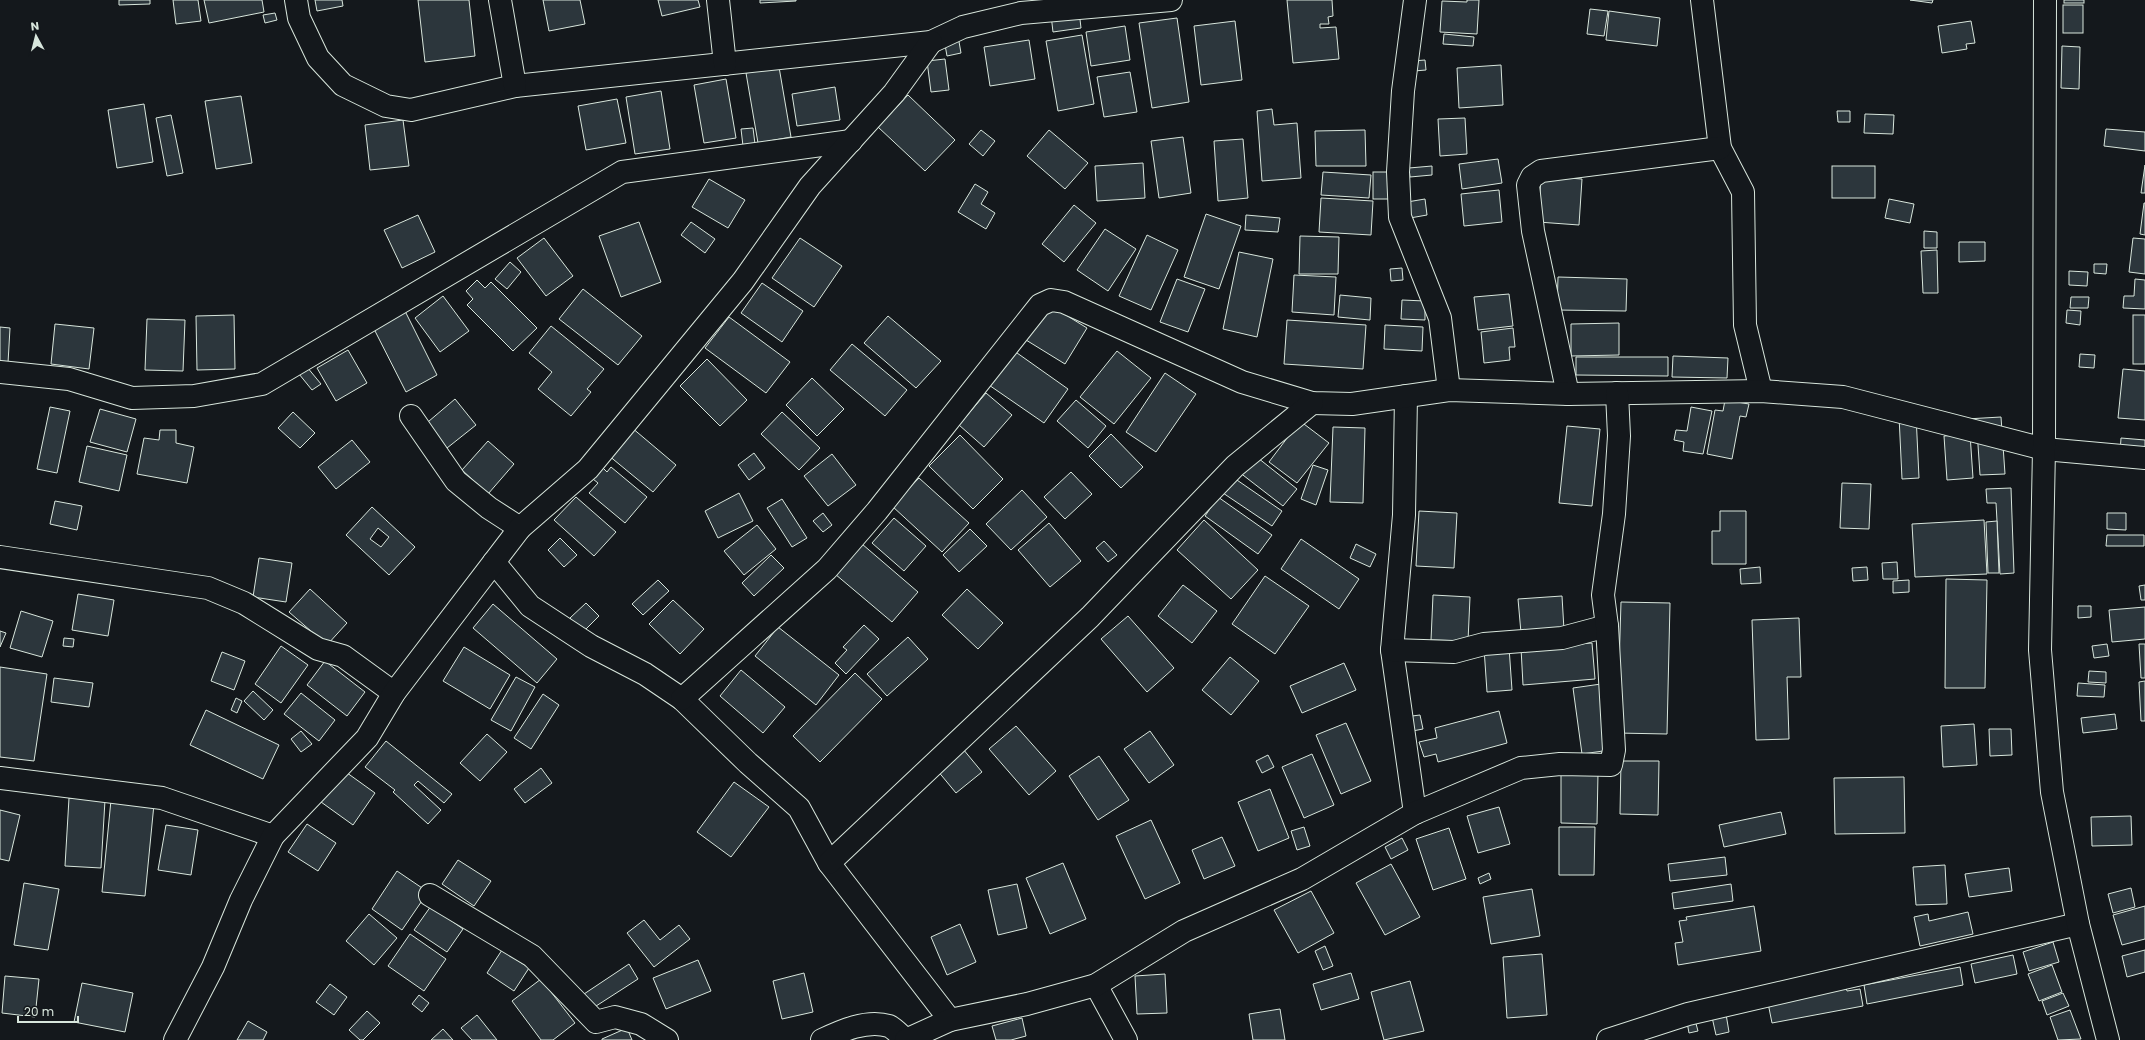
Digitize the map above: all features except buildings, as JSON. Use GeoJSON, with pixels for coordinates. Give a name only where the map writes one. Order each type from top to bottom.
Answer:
{"type":"FeatureCollection","features":[{"type":"Feature","properties":{"kind":"street"},"geometry":{"type":"LineString","coordinates":[[296,0],[299,18],[318,58],[343,85],[386,106],[411,110],[515,86],[931,42],[963,27],[1021,12],[1170,0]]}},
{"type":"Feature","properties":{"kind":"street"},"geometry":{"type":"LineString","coordinates":[[500,0],[515,86]]}},
{"type":"Feature","properties":{"kind":"street"},"geometry":{"type":"LineString","coordinates":[[718,0],[725,64]]}},
{"type":"Feature","properties":{"kind":"street"},"geometry":{"type":"LineString","coordinates":[[1415,0],[1403,91],[1398,172],[1400,217],[1440,318],[1449,390]]}},
{"type":"Feature","properties":{"kind":"street"},"geometry":{"type":"LineString","coordinates":[[1702,0],[1720,148],[1743,192],[1744,325],[1761,390]]}},
{"type":"Feature","properties":{"kind":"street"},"geometry":{"type":"LineString","coordinates":[[2045,0],[2044,449],[2040,650],[2052,792],[2078,924],[2108,1040]]}},
{"type":"Feature","properties":{"kind":"street"},"geometry":{"type":"LineString","coordinates":[[175,1040],[213,967],[241,900],[273,836],[367,738],[394,693],[520,528],[588,469],[743,281],[810,186],[894,93],[931,42]]}},
{"type":"Feature","properties":{"kind":"street"},"geometry":{"type":"LineString","coordinates":[[0,372],[69,379],[132,398],[194,396],[262,384],[622,172],[851,141]]}},
{"type":"Feature","properties":{"kind":"street"},"geometry":{"type":"LineString","coordinates":[[1568,394],[1533,232],[1528,185],[1532,177],[1541,171],[1720,148]]}},
{"type":"Feature","properties":{"kind":"street"},"geometry":{"type":"LineString","coordinates":[[682,699],[827,569],[877,511],[1040,305],[1051,300],[1064,302],[1242,382],[1312,403],[1352,404],[1449,390],[1568,394],[1761,390],[1843,397],[2044,449],[2145,458]]}},
{"type":"Feature","properties":{"kind":"street"},"geometry":{"type":"LineString","coordinates":[[822,1040],[839,1032],[868,1024],[889,1026],[906,1040],[950,1020],[1027,1004],[1096,985],[1184,931],[1302,879],[1416,813],[1521,768],[1560,764],[1612,765],[1614,750],[1607,626],[1603,594],[1614,514],[1619,436],[1617,393]]}},
{"type":"Feature","properties":{"kind":"street"},"geometry":{"type":"LineString","coordinates":[[1406,396],[1404,515],[1392,650],[1416,813]]}},
{"type":"Feature","properties":{"kind":"street"},"geometry":{"type":"LineString","coordinates":[[829,863],[1090,617],[1235,466],[1312,403]]}},
{"type":"Feature","properties":{"kind":"street"},"geometry":{"type":"LineString","coordinates":[[411,416],[456,481],[489,508],[520,528]]}},
{"type":"Feature","properties":{"kind":"street"},"geometry":{"type":"LineString","coordinates":[[0,557],[208,588],[244,603],[318,648],[343,656],[394,693]]}},
{"type":"Feature","properties":{"kind":"street"},"geometry":{"type":"LineString","coordinates":[[494,562],[530,606],[591,646],[645,674],[682,699],[748,763],[799,808],[829,863],[950,1020]]}},
{"type":"Feature","properties":{"kind":"street"},"geometry":{"type":"LineString","coordinates":[[1392,650],[1454,652],[1484,644],[1562,638],[1607,626]]}},
{"type":"Feature","properties":{"kind":"street"},"geometry":{"type":"LineString","coordinates":[[0,778],[162,798],[273,836]]}},
{"type":"Feature","properties":{"kind":"street"},"geometry":{"type":"LineString","coordinates":[[430,895],[532,956],[596,1022],[615,1017],[641,1024],[667,1040]]}},
{"type":"Feature","properties":{"kind":"street"},"geometry":{"type":"LineString","coordinates":[[1608,1040],[1688,1014],[2078,924]]}},
{"type":"Feature","properties":{"kind":"street"},"geometry":{"type":"LineString","coordinates":[[1096,985],[1126,1040]]}}]}
